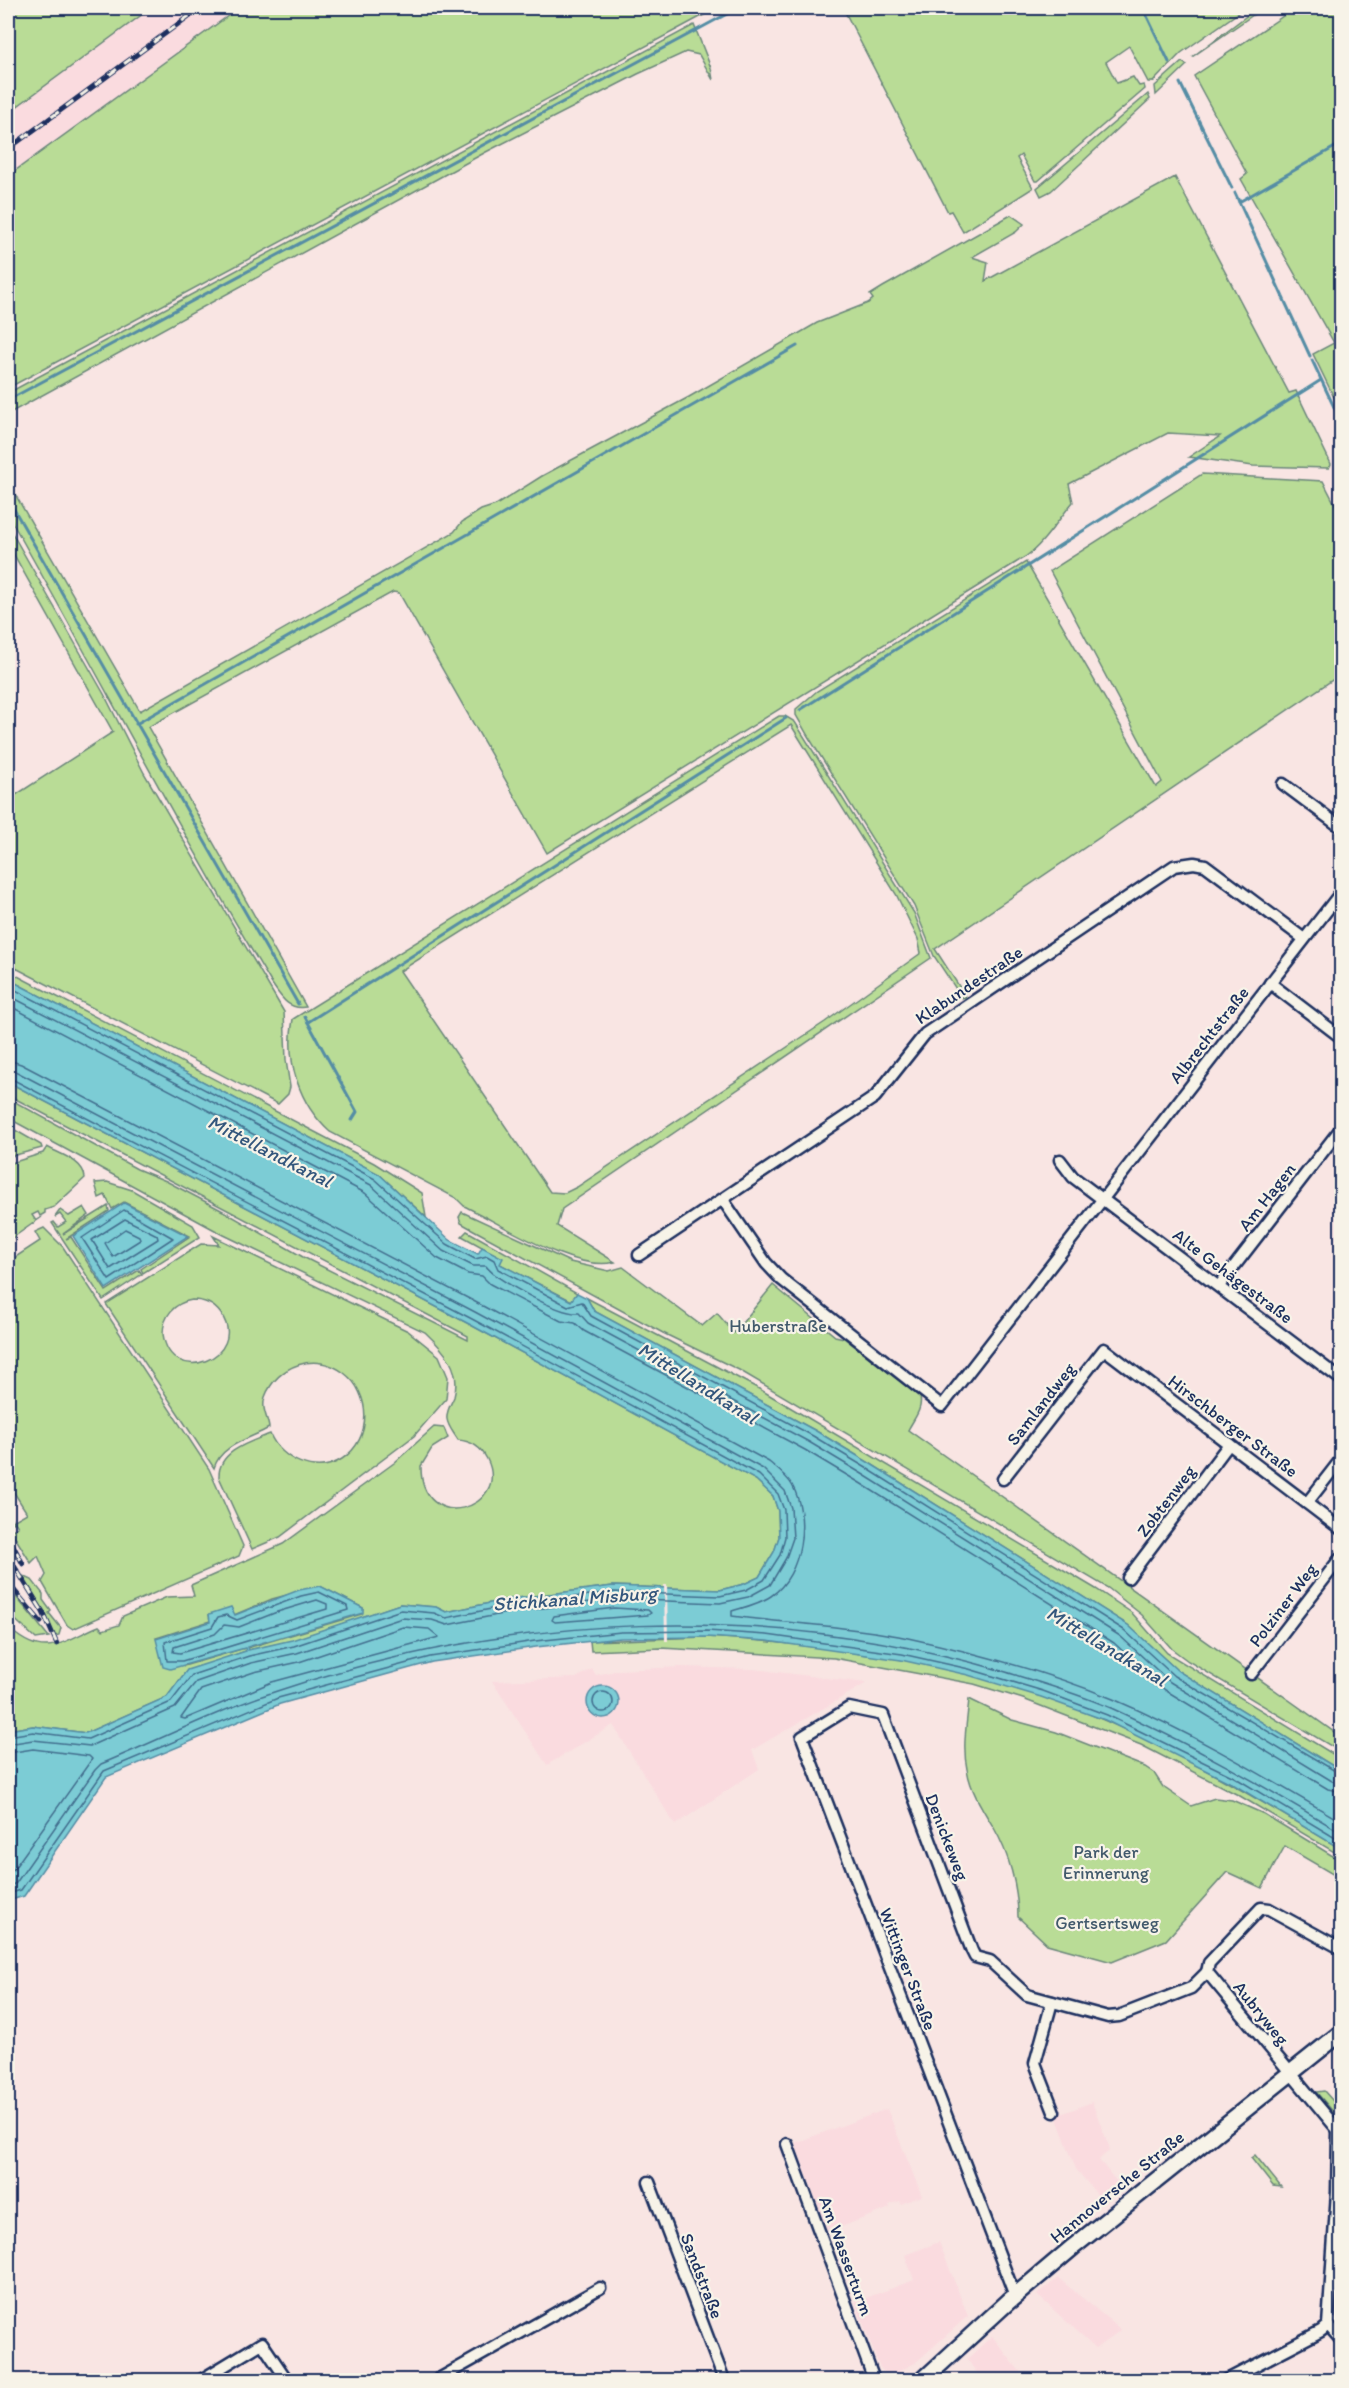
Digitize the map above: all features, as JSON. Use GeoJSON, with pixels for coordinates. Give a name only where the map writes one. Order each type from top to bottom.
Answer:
{"type":"FeatureCollection","features":[{"type":"Feature","properties":{"kind":"main road","name":"Hannoversche Straße"},"geometry":{"type":"LineString","coordinates":[[923,2380],[1015,2296],[1341,2032]]}},
{"type":"Feature","properties":{"kind":"street"},"geometry":{"type":"LineString","coordinates":[[1283,784],[1341,828]]}},
{"type":"Feature","properties":{"kind":"street","name":"Klabundestraße"},"geometry":{"type":"LineString","coordinates":[[639,1255],[875,1097],[925,1034],[1174,866],[1194,862],[1205,865],[1304,939]]}},
{"type":"Feature","properties":{"kind":"street","name":"Albrechtstraße"},"geometry":{"type":"LineString","coordinates":[[723,1200],[766,1263],[781,1279],[942,1406],[1341,891]]}},
{"type":"Feature","properties":{"kind":"street"},"geometry":{"type":"LineString","coordinates":[[1270,983],[1341,1038]]}},
{"type":"Feature","properties":{"kind":"street","name":"Am Hagen"},"geometry":{"type":"LineString","coordinates":[[1219,1286],[1341,1127]]}},
{"type":"Feature","properties":{"kind":"street"},"geometry":{"type":"LineString","coordinates":[[1060,1160],[1073,1177],[1103,1198]]}},
{"type":"Feature","properties":{"kind":"street","name":"Alte Gehägestraße"},"geometry":{"type":"LineString","coordinates":[[1103,1198],[1341,1380]]}},
{"type":"Feature","properties":{"kind":"street","name":"Hirschberger Straße"},"geometry":{"type":"LineString","coordinates":[[1104,1349],[1341,1530]]}},
{"type":"Feature","properties":{"kind":"street","name":"Samlandweg"},"geometry":{"type":"LineString","coordinates":[[1003,1479],[1104,1349]]}},
{"type":"Feature","properties":{"kind":"street","name":"Zobtenweg"},"geometry":{"type":"LineString","coordinates":[[1128,1578],[1229,1444]]}},
{"type":"Feature","properties":{"kind":"street"},"geometry":{"type":"LineString","coordinates":[[1307,1503],[1341,1458]]}},
{"type":"Feature","properties":{"kind":"street","name":"Polziner Weg"},"geometry":{"type":"LineString","coordinates":[[1251,1674],[1341,1556]]}},
{"type":"Feature","properties":{"kind":"street","name":"Wittinger Straße"},"geometry":{"type":"LineString","coordinates":[[883,1715],[849,1708],[802,1737],[1015,2296]]}},
{"type":"Feature","properties":{"kind":"street","name":"Denickeweg"},"geometry":{"type":"LineString","coordinates":[[883,1715],[975,1957],[990,1961],[1026,1995],[1052,2002]]}},
{"type":"Feature","properties":{"kind":"street"},"geometry":{"type":"LineString","coordinates":[[1054,2112],[1035,2063],[1052,2002],[1108,2017],[1119,2016],[1191,1988],[1208,1972],[1209,1963],[1261,1908],[1269,1909],[1341,1948]]}},
{"type":"Feature","properties":{"kind":"street","name":"Aubryweg"},"geometry":{"type":"LineString","coordinates":[[1208,1972],[1290,2073],[1340,2129]]}},
{"type":"Feature","properties":{"kind":"street"},"geometry":{"type":"LineString","coordinates":[[1340,2129],[1338,2192],[1328,2325],[1341,2341]]}},
{"type":"Feature","properties":{"kind":"street","name":"Am Wasserturm"},"geometry":{"type":"LineString","coordinates":[[787,2144],[874,2380]]}},
{"type":"Feature","properties":{"kind":"street","name":"Sandstraße"},"geometry":{"type":"LineString","coordinates":[[649,2182],[724,2380]]}},
{"type":"Feature","properties":{"kind":"street"},"geometry":{"type":"LineString","coordinates":[[437,2380],[600,2288]]}},
{"type":"Feature","properties":{"kind":"street"},"geometry":{"type":"LineString","coordinates":[[1227,2380],[1321,2331],[1328,2325]]}},
{"type":"Feature","properties":{"kind":"street"},"geometry":{"type":"LineString","coordinates":[[201,2380],[262,2343],[288,2380]]}},
{"type":"Feature","properties":{"kind":"shaded area"},"geometry":{"type":"Polygon","coordinates":[[[151,8],[239,8],[8,176],[8,113],[151,8]]]}},
{"type":"Feature","properties":{"kind":"shaded area"},"geometry":{"type":"Polygon","coordinates":[[[680,1667],[752,1669],[867,1683],[752,1750],[759,1769],[675,1825],[613,1725],[547,1765],[492,1681],[576,1678],[592,1669],[596,1675],[620,1670],[680,1667]]]}},
{"type":"Feature","properties":{"kind":"shaded area"},"geometry":{"type":"Polygon","coordinates":[[[1092,2102],[1110,2149],[1099,2160],[1122,2188],[1104,2203],[1076,2169],[1056,2116],[1092,2102]]]}},
{"type":"Feature","properties":{"kind":"shaded area"},"geometry":{"type":"Polygon","coordinates":[[[887,2109],[922,2196],[901,2204],[900,2201],[889,2205],[890,2208],[828,2232],[795,2143],[887,2109]]]}},
{"type":"Feature","properties":{"kind":"shaded area"},"geometry":{"type":"Polygon","coordinates":[[[939,2242],[968,2316],[915,2363],[896,2373],[885,2373],[879,2366],[855,2302],[914,2280],[905,2255],[939,2242]]]}},
{"type":"Feature","properties":{"kind":"shaded area"},"geometry":{"type":"Polygon","coordinates":[[[1058,2278],[1121,2330],[1096,2348],[1037,2295],[1058,2278]]]}},
{"type":"Feature","properties":{"kind":"shaded area"},"geometry":{"type":"Polygon","coordinates":[[[992,2336],[1027,2380],[982,2380],[967,2359],[992,2336]]]}},
{"type":"Feature","properties":{"kind":"green space"},"geometry":{"type":"Polygon","coordinates":[[[8,8],[151,8],[8,113],[8,8]]]}},
{"type":"Feature","properties":{"kind":"green space"},"geometry":{"type":"Polygon","coordinates":[[[239,8],[717,8],[8,388],[8,176],[239,8]]]}},
{"type":"Feature","properties":{"kind":"green space"},"geometry":{"type":"Polygon","coordinates":[[[843,8],[1245,8],[1181,53],[1153,82],[1148,82],[1129,46],[1106,62],[1117,83],[1133,77],[1139,86],[1144,85],[1145,89],[1038,181],[1035,181],[1021,155],[1017,158],[1033,188],[963,232],[951,211],[948,212],[843,8]]]}},
{"type":"Feature","properties":{"kind":"green space"},"geometry":{"type":"Polygon","coordinates":[[[1257,8],[1263,8],[1192,57],[1257,8]]]}},
{"type":"Feature","properties":{"kind":"green space"},"geometry":{"type":"Polygon","coordinates":[[[1295,8],[1341,8],[1341,412],[1313,354],[1334,343],[1241,179],[1247,174],[1194,76],[1295,8]]]}},
{"type":"Feature","properties":{"kind":"green space"},"geometry":{"type":"Polygon","coordinates":[[[694,25],[711,68],[713,80],[699,55],[686,52],[638,74],[486,152],[8,414],[8,393],[694,25]]]}},
{"type":"Feature","properties":{"kind":"green space"},"geometry":{"type":"Polygon","coordinates":[[[1182,62],[1187,65],[1156,95],[1155,86],[1182,62]]]}},
{"type":"Feature","properties":{"kind":"green space"},"geometry":{"type":"Polygon","coordinates":[[[1148,94],[1150,99],[1051,191],[1041,196],[1037,188],[1148,94]]]}},
{"type":"Feature","properties":{"kind":"green space"},"geometry":{"type":"Polygon","coordinates":[[[1175,177],[1289,393],[1296,391],[1331,464],[1329,468],[1253,466],[1189,457],[1220,436],[1168,433],[1069,484],[1073,502],[1044,539],[1025,557],[547,853],[399,593],[393,592],[148,727],[306,1007],[290,1004],[282,998],[272,984],[204,868],[8,515],[8,482],[140,711],[454,532],[462,522],[481,510],[496,505],[542,476],[689,397],[817,323],[868,303],[873,299],[870,295],[883,287],[1011,215],[1024,224],[1016,232],[972,257],[988,262],[985,281],[1175,177]]]}},
{"type":"Feature","properties":{"kind":"green space"},"geometry":{"type":"Polygon","coordinates":[[[1202,474],[1323,481],[1341,516],[1341,674],[935,949],[966,997],[962,998],[934,956],[914,906],[808,736],[796,715],[796,709],[817,691],[1026,562],[1156,787],[1162,782],[1050,571],[1202,474]]]}},
{"type":"Feature","properties":{"kind":"green space"},"geometry":{"type":"Polygon","coordinates":[[[8,526],[104,694],[144,773],[284,1012],[286,1060],[290,1087],[288,1094],[278,1104],[8,964],[8,800],[113,732],[8,544],[8,526]]]}},
{"type":"Feature","properties":{"kind":"green space"},"geometry":{"type":"Polygon","coordinates":[[[779,716],[785,716],[795,722],[914,913],[931,958],[562,1209],[557,1226],[615,1262],[599,1263],[580,1260],[539,1245],[464,1206],[456,1198],[330,1132],[310,1108],[297,1081],[291,1050],[293,1019],[779,716]],[[791,725],[400,971],[550,1192],[565,1193],[825,1022],[921,953],[918,939],[896,894],[791,725]]]}},
{"type":"Feature","properties":{"kind":"green space"},"geometry":{"type":"Polygon","coordinates":[[[8,971],[374,1163],[422,1193],[426,1217],[379,1174],[8,979],[8,971]]]}},
{"type":"Feature","properties":{"kind":"green space"},"geometry":{"type":"Polygon","coordinates":[[[8,1082],[469,1324],[756,1480],[773,1496],[778,1511],[779,1537],[774,1552],[759,1577],[744,1584],[720,1590],[613,1586],[510,1599],[446,1612],[436,1607],[400,1604],[292,1641],[248,1650],[247,1648],[362,1614],[363,1608],[320,1586],[272,1599],[234,1615],[209,1614],[210,1621],[156,1638],[184,1666],[245,1648],[246,1651],[185,1673],[167,1697],[86,1733],[33,1726],[8,1730],[8,1632],[12,1631],[35,1645],[55,1645],[99,1626],[103,1630],[119,1625],[123,1616],[167,1597],[194,1596],[191,1585],[283,1544],[394,1463],[434,1427],[444,1428],[448,1438],[432,1448],[421,1466],[425,1488],[434,1502],[448,1508],[463,1508],[477,1502],[487,1491],[491,1477],[487,1459],[482,1451],[471,1443],[458,1440],[449,1425],[447,1413],[454,1397],[456,1378],[445,1353],[425,1332],[224,1235],[8,1118],[8,1098],[137,1169],[166,1181],[223,1211],[303,1257],[468,1340],[468,1336],[8,1095],[8,1082]]]}},
{"type":"Feature","properties":{"kind":"green space"},"geometry":{"type":"Polygon","coordinates":[[[8,1126],[41,1145],[42,1148],[8,1157],[8,1126]]]}},
{"type":"Feature","properties":{"kind":"green space"},"geometry":{"type":"Polygon","coordinates":[[[47,1147],[76,1163],[84,1172],[85,1178],[54,1207],[45,1210],[45,1213],[40,1216],[38,1212],[32,1215],[36,1221],[42,1217],[8,1241],[8,1164],[43,1153],[47,1147]]]}},
{"type":"Feature","properties":{"kind":"green space"},"geometry":{"type":"Polygon","coordinates":[[[107,1182],[132,1190],[193,1225],[200,1237],[143,1273],[141,1269],[190,1236],[124,1202],[112,1209],[105,1195],[99,1198],[95,1183],[107,1182]]]}},
{"type":"Feature","properties":{"kind":"green space"},"geometry":{"type":"Polygon","coordinates":[[[108,1206],[109,1211],[66,1239],[71,1237],[106,1291],[139,1270],[142,1274],[103,1300],[52,1223],[54,1222],[58,1227],[66,1222],[60,1214],[55,1217],[60,1210],[69,1216],[84,1207],[89,1215],[63,1234],[108,1206]]]}},
{"type":"Feature","properties":{"kind":"green space","name":"Huberstraße"},"geometry":{"type":"Polygon","coordinates":[[[462,1212],[570,1262],[609,1271],[623,1267],[702,1326],[717,1313],[734,1333],[773,1285],[835,1336],[844,1338],[920,1397],[919,1410],[908,1430],[1341,1737],[1341,1752],[1188,1661],[1172,1649],[1142,1615],[1108,1588],[739,1370],[663,1333],[461,1223],[459,1217],[462,1212]]]}},
{"type":"Feature","properties":{"kind":"green space"},"geometry":{"type":"Polygon","coordinates":[[[44,1228],[63,1247],[209,1469],[243,1546],[239,1556],[73,1629],[67,1625],[42,1582],[46,1575],[38,1556],[31,1563],[8,1526],[12,1530],[18,1527],[15,1522],[8,1525],[8,1514],[13,1521],[27,1513],[8,1483],[8,1262],[40,1241],[35,1232],[44,1228]]]}},
{"type":"Feature","properties":{"kind":"green space"},"geometry":{"type":"Polygon","coordinates":[[[467,1231],[577,1293],[572,1301],[500,1264],[502,1258],[462,1236],[467,1231]]]}},
{"type":"Feature","properties":{"kind":"green space"},"geometry":{"type":"Polygon","coordinates":[[[213,1236],[408,1331],[439,1356],[448,1377],[446,1399],[414,1436],[280,1537],[252,1549],[219,1477],[220,1468],[229,1454],[253,1440],[270,1434],[282,1451],[300,1463],[321,1466],[332,1464],[342,1459],[359,1440],[365,1416],[359,1392],[344,1373],[333,1366],[322,1363],[310,1362],[299,1365],[278,1377],[265,1397],[264,1409],[269,1428],[229,1448],[214,1468],[106,1304],[201,1244],[219,1245],[213,1236]],[[192,1300],[180,1304],[171,1311],[167,1316],[163,1334],[169,1351],[180,1360],[193,1363],[206,1361],[218,1354],[225,1343],[227,1329],[221,1314],[215,1308],[208,1303],[192,1300]]]}},
{"type":"Feature","properties":{"kind":"green space"},"geometry":{"type":"Polygon","coordinates":[[[587,1298],[761,1390],[1096,1589],[1132,1613],[1167,1653],[1341,1759],[1341,1771],[1178,1671],[1128,1625],[816,1431],[594,1311],[587,1298]]]}},
{"type":"Feature","properties":{"kind":"green space"},"geometry":{"type":"Polygon","coordinates":[[[23,1576],[32,1580],[43,1594],[43,1600],[51,1611],[49,1613],[61,1628],[59,1635],[55,1636],[44,1611],[23,1576]]]}},
{"type":"Feature","properties":{"kind":"green space"},"geometry":{"type":"Polygon","coordinates":[[[8,1587],[49,1637],[36,1639],[8,1613],[8,1587]]]}},
{"type":"Feature","properties":{"kind":"green space"},"geometry":{"type":"Polygon","coordinates":[[[707,1637],[808,1646],[910,1661],[961,1672],[1059,1702],[1137,1735],[1196,1765],[1341,1849],[1341,1856],[1240,1796],[1141,1745],[1023,1699],[974,1684],[834,1658],[661,1648],[591,1651],[590,1641],[707,1637]]]}},
{"type":"Feature","properties":{"kind":"green space","name":"Park der Erinnerung"},"geometry":{"type":"Polygon","coordinates":[[[969,1699],[1012,1720],[1056,1732],[1145,1767],[1154,1773],[1163,1787],[1191,1806],[1215,1798],[1232,1800],[1264,1814],[1341,1861],[1341,1879],[1285,1846],[1262,1888],[1227,1872],[1166,1940],[1112,1962],[1047,1944],[1018,1917],[1016,1894],[1008,1860],[971,1785],[965,1752],[969,1699]]]}},
{"type":"Feature","properties":{"kind":"green space"},"geometry":{"type":"Polygon","coordinates":[[[1324,2091],[1341,2110],[1341,2117],[1337,2116],[1316,2092],[1324,2091]]]}},
{"type":"Feature","properties":{"kind":"green space"},"geometry":{"type":"Polygon","coordinates":[[[1255,2155],[1281,2187],[1273,2186],[1251,2158],[1255,2155]]]}},
{"type":"Feature","properties":{"kind":"water"},"geometry":{"type":"Polygon","coordinates":[[[8,979],[379,1174],[450,1240],[478,1254],[482,1247],[503,1258],[500,1264],[571,1301],[577,1293],[587,1298],[594,1311],[816,1431],[1128,1625],[1178,1671],[1341,1771],[1341,1849],[1231,1783],[1105,1720],[1041,1697],[968,1675],[901,1660],[767,1641],[707,1637],[621,1638],[432,1662],[280,1704],[106,1777],[24,1896],[8,1901],[8,1730],[33,1726],[86,1733],[167,1697],[187,1670],[246,1651],[245,1648],[170,1669],[163,1667],[156,1639],[210,1622],[209,1614],[231,1607],[235,1615],[299,1590],[320,1586],[363,1608],[363,1613],[247,1647],[248,1650],[292,1640],[400,1604],[436,1607],[446,1612],[510,1599],[613,1586],[720,1590],[744,1584],[759,1577],[774,1552],[779,1537],[778,1511],[773,1496],[756,1480],[469,1324],[8,1082],[8,979]]]}},
{"type":"Feature","properties":{"kind":"water"},"geometry":{"type":"Polygon","coordinates":[[[124,1203],[188,1236],[106,1289],[73,1236],[124,1203]]]}},
{"type":"Feature","properties":{"kind":"water"},"geometry":{"type":"Polygon","coordinates":[[[603,1686],[614,1691],[619,1702],[614,1713],[603,1718],[592,1713],[587,1702],[592,1691],[603,1686]]]}},
{"type":"Feature","properties":{"kind":"pier"},"geometry":{"type":"Polygon","coordinates":[[[664,1585],[667,1585],[668,1641],[665,1641],[664,1585]]]}},
{"type":"Feature","properties":{"kind":"waterway"},"geometry":{"type":"LineString","coordinates":[[8,400],[738,8]]}},
{"type":"Feature","properties":{"kind":"waterway"},"geometry":{"type":"LineString","coordinates":[[1143,8],[1169,62]]}},
{"type":"Feature","properties":{"kind":"waterway"},"geometry":{"type":"LineString","coordinates":[[1180,83],[1232,188]]}},
{"type":"Feature","properties":{"kind":"waterway"},"geometry":{"type":"LineString","coordinates":[[1239,202],[1342,143]]}},
{"type":"Feature","properties":{"kind":"waterway"},"geometry":{"type":"LineString","coordinates":[[1235,193],[1310,356]]}},
{"type":"Feature","properties":{"kind":"waterway"},"geometry":{"type":"LineString","coordinates":[[136,724],[797,346]]}},
{"type":"Feature","properties":{"kind":"waterway"},"geometry":{"type":"LineString","coordinates":[[1312,360],[1342,424]]}},
{"type":"Feature","properties":{"kind":"waterway"},"geometry":{"type":"LineString","coordinates":[[800,710],[1321,380]]}},
{"type":"Feature","properties":{"kind":"waterway"},"geometry":{"type":"LineString","coordinates":[[8,499],[298,1004]]}},
{"type":"Feature","properties":{"kind":"waterway"},"geometry":{"type":"LineString","coordinates":[[308,1022],[786,718]]}},
{"type":"Feature","properties":{"kind":"waterway"},"geometry":{"type":"LineString","coordinates":[[305,1017],[357,1112],[352,1120]]}},
{"type":"Feature","properties":{"kind":"railway"},"geometry":{"type":"LineString","coordinates":[[8,149],[200,8]]}},
{"type":"Feature","properties":{"kind":"railway"},"geometry":{"type":"LineString","coordinates":[[8,1536],[23,1564]]}},
{"type":"Feature","properties":{"kind":"railway"},"geometry":{"type":"LineString","coordinates":[[8,1556],[43,1612],[57,1644]]}},
{"type":"Feature","properties":{"kind":"railway"},"geometry":{"type":"LineString","coordinates":[[8,1583],[41,1622]]}},
{"type":"Feature","properties":{"kind":"water label","name":"Mittellandkanal"},"geometry":{"type":"Point","coordinates":[270,1151]}},
{"type":"Feature","properties":{"kind":"water label","name":"Mittellandkanal"},"geometry":{"type":"Point","coordinates":[698,1383]}},
{"type":"Feature","properties":{"kind":"water label","name":"Stichkanal Misburg"},"geometry":{"type":"Point","coordinates":[575,1598]}},
{"type":"Feature","properties":{"kind":"water label","name":"Mittellandkanal"},"geometry":{"type":"Point","coordinates":[1107,1646]}},
{"type":"Feature","properties":{"kind":"park label","name":"Gertsertsweg"},"geometry":{"type":"Point","coordinates":[1107,1923]}}]}
